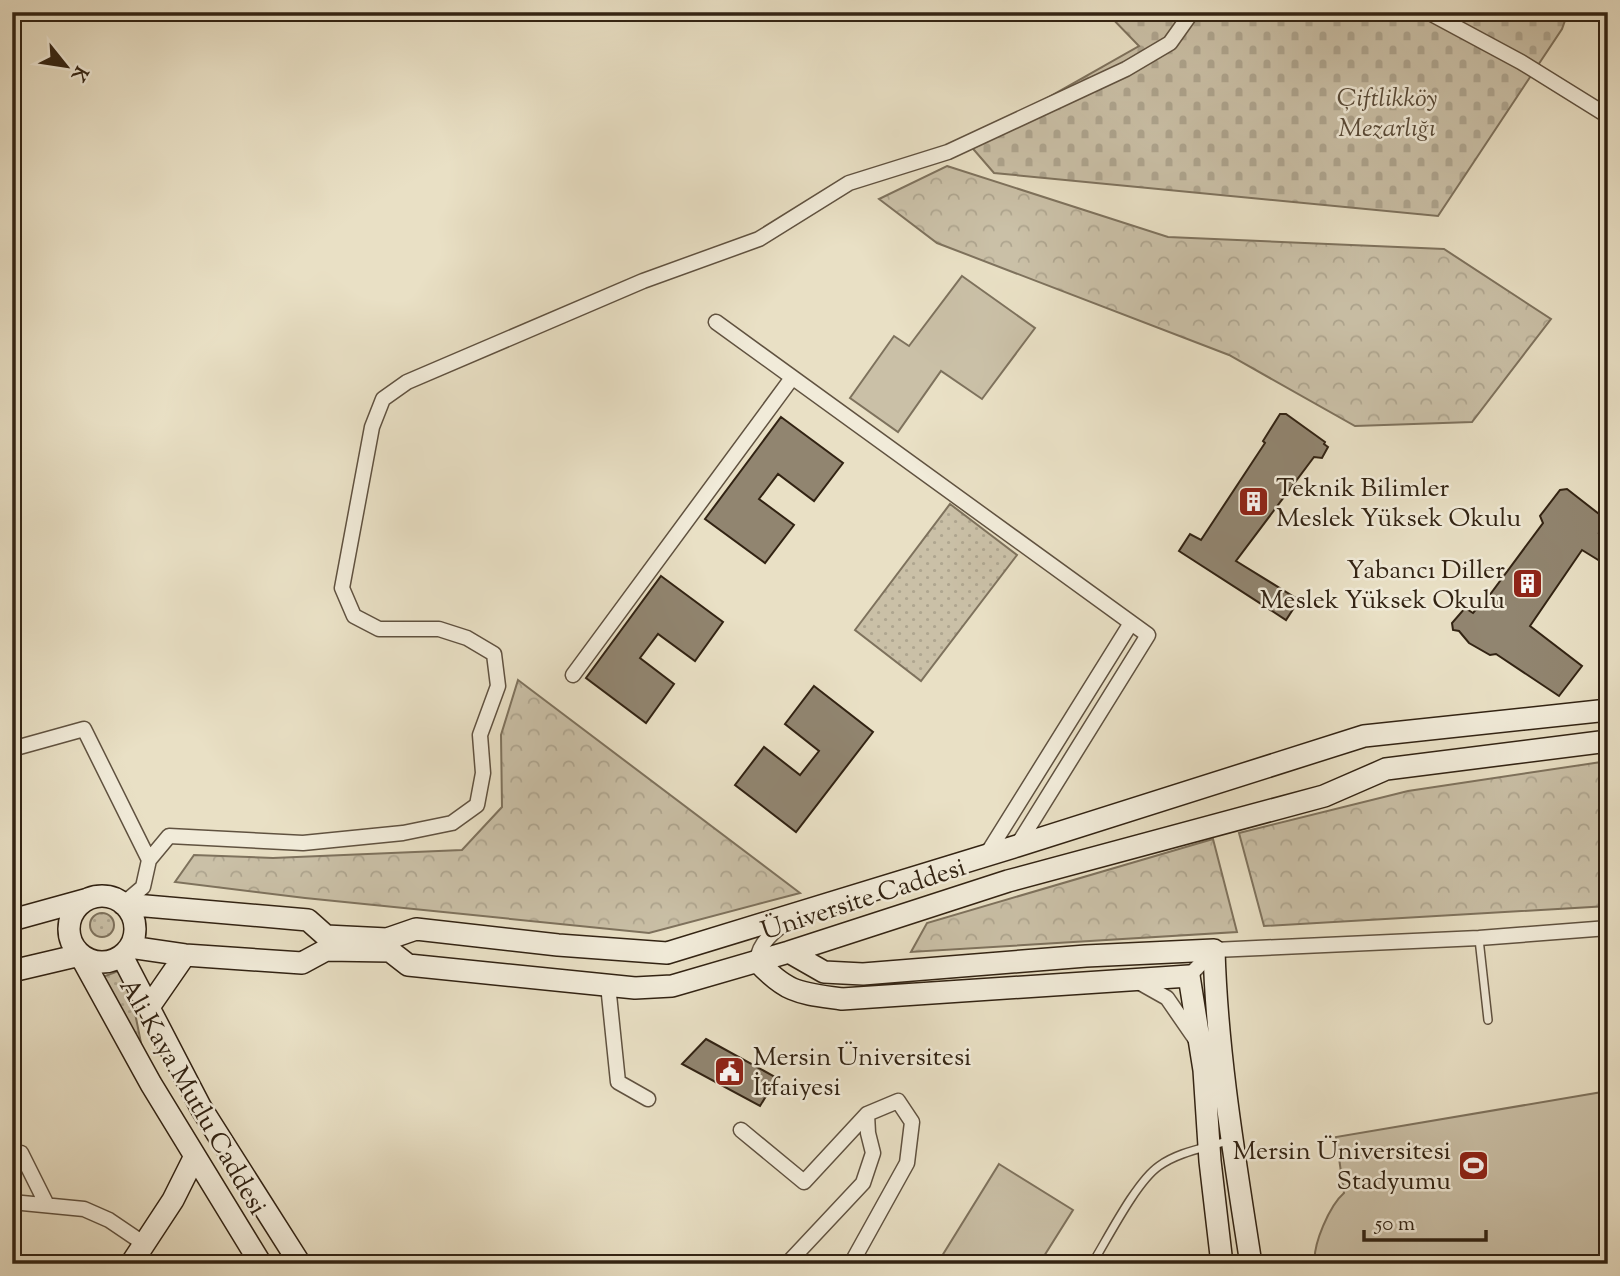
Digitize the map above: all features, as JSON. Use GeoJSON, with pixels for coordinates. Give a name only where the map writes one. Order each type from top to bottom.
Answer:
{"type":"FeatureCollection","features":[{"type":"Feature","properties":{"kind":"main road"},"geometry":{"type":"LineString","coordinates":[[12,920],[90,898],[107,896],[123,904],[308,920],[326,936],[387,939],[416,929],[558,945],[667,953],[1364,736],[1608,710]]}},
{"type":"Feature","properties":{"kind":"main road","name":"Üniversite Caddesi"},"geometry":{"type":"LineString","coordinates":[[126,951],[302,964],[326,950],[390,951],[408,965],[635,988],[672,986],[789,952],[1008,881],[1324,796],[1386,769],[1608,741]]}},
{"type":"Feature","properties":{"kind":"main road"},"geometry":{"type":"LineString","coordinates":[[90,898],[80,904],[73,913],[69,935],[80,955],[101,963],[112,961],[126,951],[134,938],[134,919],[123,904]]}},
{"type":"Feature","properties":{"kind":"main road"},"geometry":{"type":"LineString","coordinates":[[789,952],[824,972],[863,974],[1086,956],[1214,950],[1215,990],[1251,1264]]}},
{"type":"Feature","properties":{"kind":"main road","name":"Ali Kaya Mutlu Caddesi"},"geometry":{"type":"LineString","coordinates":[[126,951],[149,1007],[201,1108],[300,1264]]}},
{"type":"Feature","properties":{"kind":"main road"},"geometry":{"type":"LineString","coordinates":[[12,971],[80,955]]}},
{"type":"Feature","properties":{"kind":"main road","name":"Ali Kaya Mutlu Caddesi"},"geometry":{"type":"LineString","coordinates":[[80,955],[151,1084],[261,1264]]}},
{"type":"Feature","properties":{"kind":"main road"},"geometry":{"type":"LineString","coordinates":[[149,1007],[185,955]]}},
{"type":"Feature","properties":{"kind":"main road"},"geometry":{"type":"LineString","coordinates":[[757,961],[774,978],[799,993],[842,999],[1189,976],[1200,1046],[1222,1264]]}},
{"type":"Feature","properties":{"kind":"main road"},"geometry":{"type":"LineString","coordinates":[[131,1264],[173,1199],[195,1156]]}},
{"type":"Feature","properties":{"kind":"main road"},"geometry":{"type":"LineString","coordinates":[[173,1199],[213,1184]]}},
{"type":"Feature","properties":{"kind":"street"},"geometry":{"type":"LineString","coordinates":[[123,904],[143,887],[149,860],[169,836],[303,843],[391,835],[452,823],[477,805],[483,773],[480,735],[498,687],[495,654],[467,638],[439,629],[379,629],[354,616],[342,589],[372,427],[383,399],[407,382],[643,281],[759,239],[849,183],[948,152],[1126,69],[1170,43],[1192,12]]}},
{"type":"Feature","properties":{"kind":"street"},"geometry":{"type":"LineString","coordinates":[[1428,12],[1521,62],[1608,116]]}},
{"type":"Feature","properties":{"kind":"street"},"geometry":{"type":"LineString","coordinates":[[716,322],[1148,635],[1017,846]]}},
{"type":"Feature","properties":{"kind":"street"},"geometry":{"type":"LineString","coordinates":[[572,675],[792,377]]}},
{"type":"Feature","properties":{"kind":"street"},"geometry":{"type":"LineString","coordinates":[[988,854],[1131,623]]}},
{"type":"Feature","properties":{"kind":"street"},"geometry":{"type":"LineString","coordinates":[[12,749],[84,730],[149,860]]}},
{"type":"Feature","properties":{"kind":"street"},"geometry":{"type":"LineString","coordinates":[[757,961],[758,953],[766,940],[800,913]]}},
{"type":"Feature","properties":{"kind":"street"},"geometry":{"type":"LineString","coordinates":[[1189,976],[1214,950],[1479,938],[1608,928]]}},
{"type":"Feature","properties":{"kind":"street"},"geometry":{"type":"LineString","coordinates":[[731,934],[766,940],[789,952]]}},
{"type":"Feature","properties":{"kind":"street"},"geometry":{"type":"LineString","coordinates":[[1134,979],[1167,998],[1200,1046]]}},
{"type":"Feature","properties":{"kind":"street"},"geometry":{"type":"LineString","coordinates":[[608,985],[618,1082],[648,1099]]}},
{"type":"Feature","properties":{"kind":"street"},"geometry":{"type":"LineString","coordinates":[[741,1129],[804,1182],[867,1115],[898,1101],[912,1122],[906,1163],[851,1264]]}},
{"type":"Feature","properties":{"kind":"street"},"geometry":{"type":"LineString","coordinates":[[787,1264],[863,1184],[873,1153],[867,1133],[867,1115]]}},
{"type":"Feature","properties":{"kind":"street"},"geometry":{"type":"LineString","coordinates":[[21,1153],[47,1205]]}},
{"type":"Feature","properties":{"kind":"street"},"geometry":{"type":"LineString","coordinates":[[12,1202],[85,1209],[109,1220],[143,1243]]}},
{"type":"Feature","properties":{"kind":"lane"},"geometry":{"type":"LineString","coordinates":[[1479,938],[1488,1020]]}},
{"type":"Feature","properties":{"kind":"lane"},"geometry":{"type":"LineString","coordinates":[[1092,1264],[1132,1196],[1158,1166],[1189,1151],[1233,1139]]}},
{"type":"Feature","properties":{"kind":"green space","name":"Çiftlikköy Mezarlığı"},"geometry":{"type":"Polygon","coordinates":[[[1106,12],[1568,12],[1562,29],[1438,216],[994,173],[968,143],[1139,46],[1106,12]]]}},
{"type":"Feature","properties":{"kind":"green space"},"geometry":{"type":"Polygon","coordinates":[[[947,166],[1168,237],[1444,249],[1551,319],[1472,422],[1355,426],[1229,355],[937,243],[879,199],[947,166]]]}},
{"type":"Feature","properties":{"kind":"green space"},"geometry":{"type":"Polygon","coordinates":[[[962,276],[1035,328],[982,399],[941,371],[898,432],[850,398],[894,336],[909,346],[962,276]]]}},
{"type":"Feature","properties":{"kind":"green space"},"geometry":{"type":"Polygon","coordinates":[[[950,504],[1017,555],[921,681],[855,630],[950,504]]]}},
{"type":"Feature","properties":{"kind":"green space"},"geometry":{"type":"Polygon","coordinates":[[[518,680],[800,893],[649,933],[175,882],[194,855],[273,858],[462,850],[502,807],[501,735],[518,680]]]}},
{"type":"Feature","properties":{"kind":"green space"},"geometry":{"type":"Polygon","coordinates":[[[1608,761],[1608,906],[1264,926],[1239,833],[1408,791],[1608,761]]]}},
{"type":"Feature","properties":{"kind":"green space"},"geometry":{"type":"Polygon","coordinates":[[[1213,839],[1237,932],[911,952],[927,923],[1213,839]]]}},
{"type":"Feature","properties":{"kind":"green space"},"geometry":{"type":"Polygon","coordinates":[[[102,913],[111,916],[114,925],[111,934],[102,937],[93,934],[90,925],[93,916],[102,913]]]}},
{"type":"Feature","properties":{"kind":"green space"},"geometry":{"type":"Polygon","coordinates":[[[126,968],[142,1048],[100,978],[126,968]]]}},
{"type":"Feature","properties":{"kind":"green space","name":"Mersin Üniversitesi Stadyumu"},"geometry":{"type":"Polygon","coordinates":[[[1608,1091],[1608,1264],[1315,1264],[1316,1247],[1323,1226],[1333,1206],[1344,1193],[1336,1137],[1608,1091]]]}},
{"type":"Feature","properties":{"kind":"green space"},"geometry":{"type":"Polygon","coordinates":[[[999,1164],[1073,1210],[1039,1264],[937,1264],[999,1164]]]}},
{"type":"Feature","properties":{"kind":"building","name":"Teknik Bilimler Meslek Yüksek Okulu"},"geometry":{"type":"Polygon","coordinates":[[[1280,414],[1286,414],[1328,447],[1322,458],[1314,457],[1236,561],[1299,600],[1286,620],[1179,551],[1190,534],[1201,540],[1265,443],[1263,441],[1280,414]]]}},
{"type":"Feature","properties":{"kind":"building"},"geometry":{"type":"Polygon","coordinates":[[[781,417],[843,463],[814,501],[778,474],[759,499],[794,525],[765,563],[705,519],[781,417]]]}},
{"type":"Feature","properties":{"kind":"building","name":"Yabancı Diller Meslek Yüksek Okulu"},"geometry":{"type":"Polygon","coordinates":[[[1567,489],[1608,521],[1599,533],[1608,538],[1608,566],[1582,550],[1530,626],[1582,666],[1559,696],[1496,654],[1490,655],[1469,643],[1459,631],[1453,630],[1452,623],[1465,608],[1473,613],[1483,604],[1543,523],[1540,516],[1560,490],[1567,489]]]}},
{"type":"Feature","properties":{"kind":"building"},"geometry":{"type":"Polygon","coordinates":[[[661,576],[723,622],[695,661],[658,634],[640,658],[674,684],[646,723],[586,678],[661,576]]]}},
{"type":"Feature","properties":{"kind":"building"},"geometry":{"type":"Polygon","coordinates":[[[814,686],[873,732],[796,832],[735,785],[764,747],[800,775],[819,751],[785,724],[814,686]]]}},
{"type":"Feature","properties":{"kind":"building","name":"Mersin Üniversitesi İtfaiyesi"},"geometry":{"type":"Polygon","coordinates":[[[706,1039],[777,1078],[760,1106],[682,1064],[706,1039]]]}},
{"type":"Feature","properties":{"kind":"place","name":"Teknik Bilimler Meslek Yüksek Okulu"},"geometry":{"type":"Point","coordinates":[1253,502]}},
{"type":"Feature","properties":{"kind":"place","name":"Yabancı Diller Meslek Yüksek Okulu"},"geometry":{"type":"Point","coordinates":[1528,584]}},
{"type":"Feature","properties":{"kind":"place","name":"Mersin Üniversitesi İtfaiyesi"},"geometry":{"type":"Point","coordinates":[730,1071]}},
{"type":"Feature","properties":{"kind":"place","name":"Mersin Üniversitesi Stadyumu"},"geometry":{"type":"Point","coordinates":[1474,1165]}}]}
